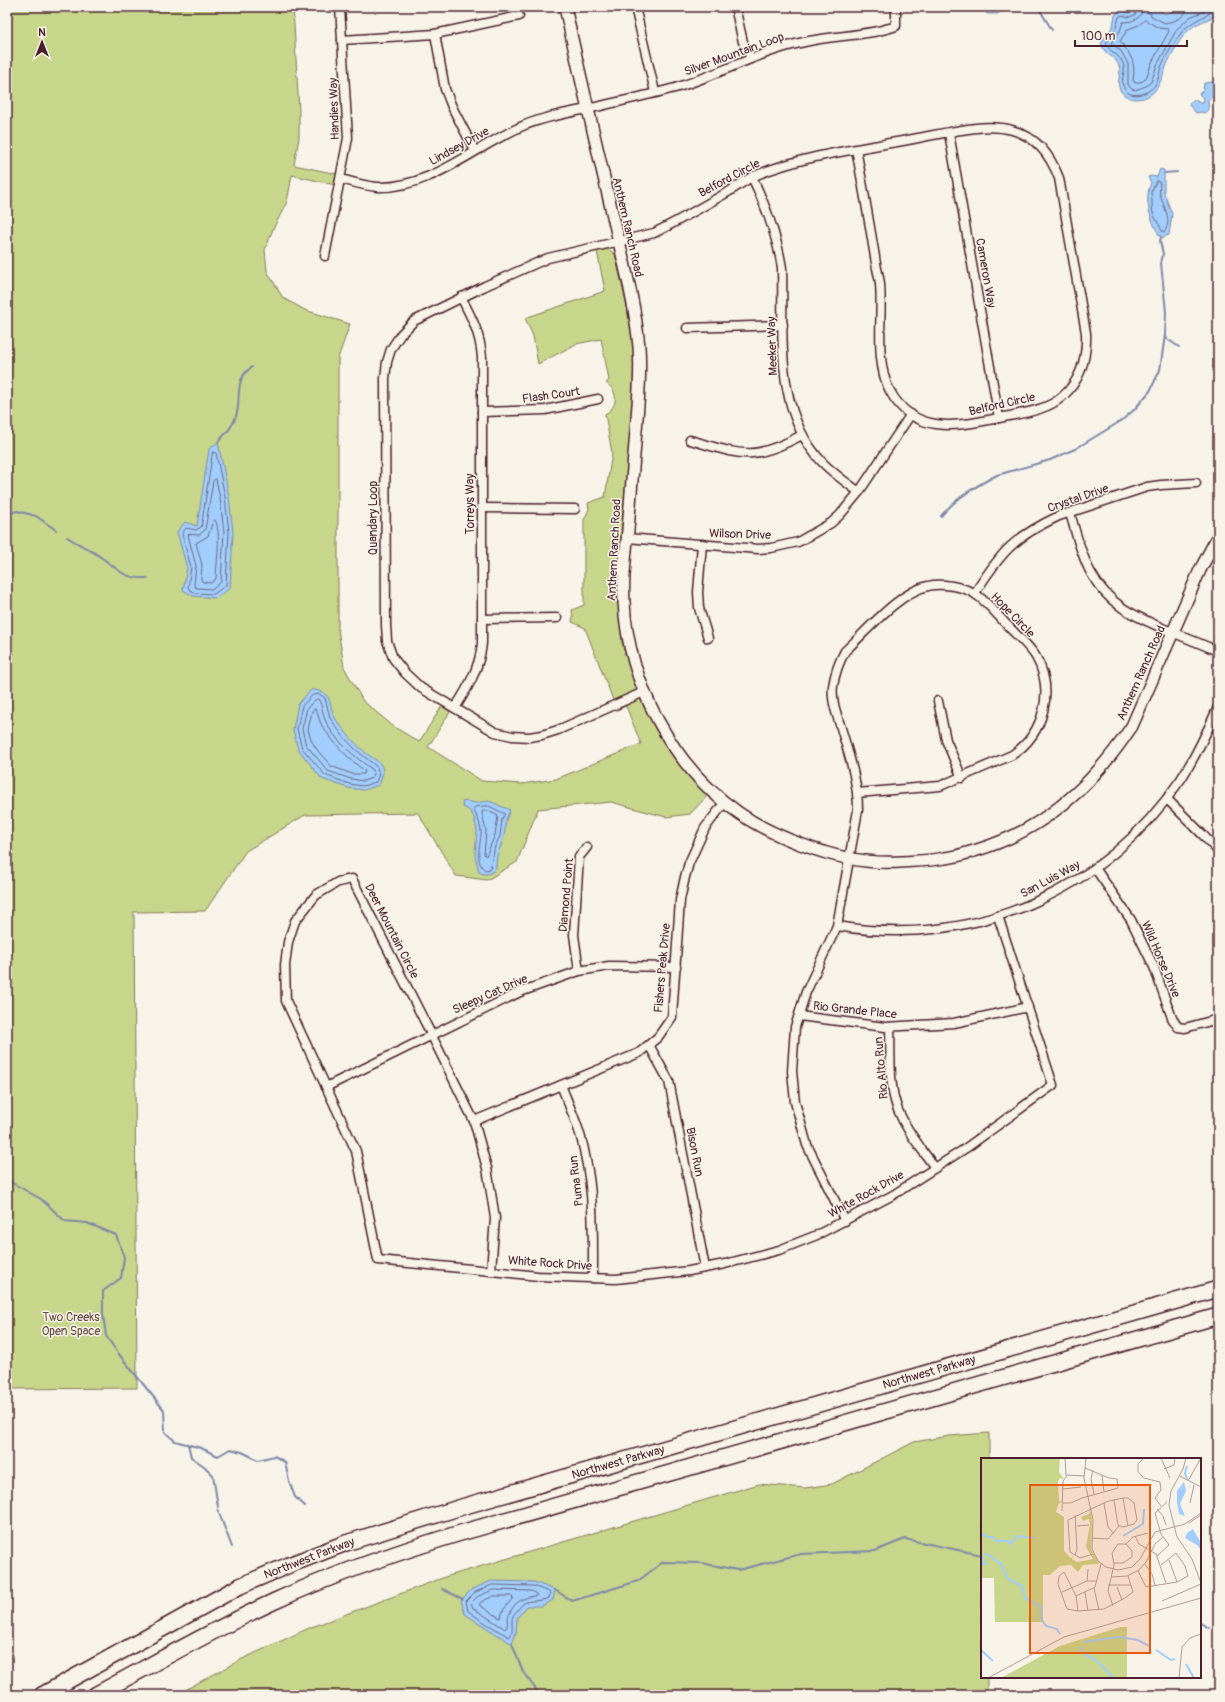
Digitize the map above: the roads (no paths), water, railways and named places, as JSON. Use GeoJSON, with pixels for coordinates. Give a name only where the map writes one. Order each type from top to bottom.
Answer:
{"type":"FeatureCollection","features":[{"type":"Feature","properties":{"kind":"highway","name":"Northwest Parkway"},"geometry":{"type":"LineString","coordinates":[[42,1695],[240,1586],[346,1543],[465,1506],[1218,1289]]}},
{"type":"Feature","properties":{"kind":"highway","name":"Northwest Parkway"},"geometry":{"type":"LineString","coordinates":[[95,1695],[203,1636],[276,1601],[345,1572],[402,1552],[480,1528],[1218,1316]]}},
{"type":"Feature","properties":{"kind":"street","name":"Handies Way"},"geometry":{"type":"LineString","coordinates":[[325,256],[341,179],[348,134],[340,7]]}},
{"type":"Feature","properties":{"kind":"street","name":"Anthem Ranch Road"},"geometry":{"type":"LineString","coordinates":[[565,7],[587,109],[619,241],[636,326],[640,367],[623,586],[629,648],[644,692],[656,718],[671,742],[691,769],[739,814],[771,832],[813,849],[849,858],[892,862],[948,858],[998,843],[1033,825],[1066,804],[1101,770],[1118,748],[1132,726],[1200,570],[1218,536]]}},
{"type":"Feature","properties":{"kind":"street"},"geometry":{"type":"LineString","coordinates":[[635,7],[656,92]]}},
{"type":"Feature","properties":{"kind":"street"},"geometry":{"type":"LineString","coordinates":[[735,7],[743,42],[751,58]]}},
{"type":"Feature","properties":{"kind":"street","name":"Silver Mountain Loop"},"geometry":{"type":"LineString","coordinates":[[587,109],[675,88],[778,49],[809,41],[878,32],[896,26],[896,7]]}},
{"type":"Feature","properties":{"kind":"street"},"geometry":{"type":"LineString","coordinates":[[342,40],[435,34],[520,16]]}},
{"type":"Feature","properties":{"kind":"street"},"geometry":{"type":"LineString","coordinates":[[435,34],[445,89],[452,107],[475,151]]}},
{"type":"Feature","properties":{"kind":"street","name":"Lindsey Drive"},"geometry":{"type":"LineString","coordinates":[[341,179],[375,187],[396,186],[415,182],[436,173],[526,124],[557,115],[587,109]]}},
{"type":"Feature","properties":{"kind":"street","name":"Belford Circle"},"geometry":{"type":"LineString","coordinates":[[619,241],[654,232],[669,226],[752,177],[800,160],[856,149],[985,127],[1013,130],[1036,142],[1044,150],[1052,162],[1059,178],[1086,333],[1087,349],[1084,364],[1072,386],[1063,396],[1039,409],[999,418],[951,426],[926,422],[911,414],[899,404],[885,380],[882,365],[880,282],[856,149]]}},
{"type":"Feature","properties":{"kind":"street","name":"Cameron Way"},"geometry":{"type":"LineString","coordinates":[[949,133],[999,418]]}},
{"type":"Feature","properties":{"kind":"street","name":"Meeker Way"},"geometry":{"type":"LineString","coordinates":[[752,177],[768,214],[780,252],[787,391],[795,420],[802,435],[823,464],[859,492]]}},
{"type":"Feature","properties":{"kind":"street","name":"Quandary Loop"},"geometry":{"type":"LineString","coordinates":[[619,241],[548,258],[461,297],[414,321],[401,334],[391,349],[387,362],[385,378],[386,624],[387,641],[393,658],[405,674],[421,688],[495,732],[512,736],[530,737],[558,730],[644,692]]}},
{"type":"Feature","properties":{"kind":"street","name":"Torreys Way"},"geometry":{"type":"LineString","coordinates":[[455,708],[476,670],[481,657],[482,619],[481,342],[477,329],[461,297]]}},
{"type":"Feature","properties":{"kind":"street"},"geometry":{"type":"LineString","coordinates":[[687,328],[783,325]]}},
{"type":"Feature","properties":{"kind":"street","name":"Flash Court"},"geometry":{"type":"LineString","coordinates":[[482,412],[545,410],[598,399]]}},
{"type":"Feature","properties":{"kind":"street","name":"Wilson Drive"},"geometry":{"type":"LineString","coordinates":[[627,538],[758,549],[771,548],[798,542],[831,523],[840,515],[859,492],[911,414]]}},
{"type":"Feature","properties":{"kind":"street"},"geometry":{"type":"LineString","coordinates":[[690,440],[745,454],[767,451],[802,435]]}},
{"type":"Feature","properties":{"kind":"street","name":"Crystal Drive"},"geometry":{"type":"LineString","coordinates":[[974,593],[991,567],[1015,541],[1045,523],[1147,487],[1196,483]]}},
{"type":"Feature","properties":{"kind":"street"},"geometry":{"type":"LineString","coordinates":[[482,508],[575,509]]}},
{"type":"Feature","properties":{"kind":"street"},"geometry":{"type":"LineString","coordinates":[[1070,513],[1090,572],[1110,599],[1138,618],[1218,651]]}},
{"type":"Feature","properties":{"kind":"street"},"geometry":{"type":"LineString","coordinates":[[702,544],[698,592],[699,608],[708,638]]}},
{"type":"Feature","properties":{"kind":"street","name":"Hope Circle"},"geometry":{"type":"LineString","coordinates":[[845,1221],[806,1145],[795,1102],[792,1070],[795,1027],[806,992],[837,926],[856,821],[857,793],[852,765],[833,701],[833,686],[840,661],[845,651],[900,598],[926,586],[936,585],[974,593],[990,607],[1035,655],[1042,670],[1046,697],[1044,710],[1035,732],[1022,749],[950,784],[930,788],[857,793]]}},
{"type":"Feature","properties":{"kind":"street"},"geometry":{"type":"LineString","coordinates":[[482,619],[556,618]]}},
{"type":"Feature","properties":{"kind":"street"},"geometry":{"type":"LineString","coordinates":[[938,701],[946,740],[962,778]]}},
{"type":"Feature","properties":{"kind":"street","name":"San Luis Way"},"geometry":{"type":"LineString","coordinates":[[837,926],[859,930],[890,932],[951,928],[998,916],[1046,897],[1076,881],[1095,868],[1134,836],[1167,799],[1202,745],[1218,707]]}},
{"type":"Feature","properties":{"kind":"street"},"geometry":{"type":"LineString","coordinates":[[1167,799],[1218,851]]}},
{"type":"Feature","properties":{"kind":"street","name":"Fishers Peak Drive"},"geometry":{"type":"LineString","coordinates":[[474,1121],[639,1053],[658,1037],[672,1017],[680,900],[689,863],[704,828],[725,802]]}},
{"type":"Feature","properties":{"kind":"street","name":"Diamond Point"},"geometry":{"type":"LineString","coordinates":[[580,971],[574,935],[580,857],[587,847]]}},
{"type":"Feature","properties":{"kind":"street","name":"Wild Horse Drive"},"geometry":{"type":"LineString","coordinates":[[1095,868],[1131,920],[1154,967],[1172,1018],[1178,1027],[1186,1028],[1218,1019]]}},
{"type":"Feature","properties":{"kind":"street","name":"Deer Mountain Circle"},"geometry":{"type":"LineString","coordinates":[[352,879],[432,1035],[474,1121],[487,1168],[495,1218],[491,1271],[378,1260],[356,1151],[286,1001],[285,965],[288,942],[295,921],[316,895],[338,882],[352,879]]}},
{"type":"Feature","properties":{"kind":"street","name":"White Rock Drive"},"geometry":{"type":"LineString","coordinates":[[491,1271],[538,1276],[616,1279],[670,1274],[705,1268],[779,1250],[817,1235],[893,1195],[966,1148],[1052,1085],[998,916]]}},
{"type":"Feature","properties":{"kind":"street","name":"Sleepy Cat Drive"},"geometry":{"type":"LineString","coordinates":[[326,1087],[520,992],[580,971],[609,966],[676,967]]}},
{"type":"Feature","properties":{"kind":"street","name":"Rio Grande Place"},"geometry":{"type":"LineString","coordinates":[[799,1016],[890,1027],[954,1023],[1028,1007]]}},
{"type":"Feature","properties":{"kind":"street","name":"Rio Alto Run"},"geometry":{"type":"LineString","coordinates":[[890,1027],[892,1087],[898,1109],[911,1136],[934,1168]]}},
{"type":"Feature","properties":{"kind":"street","name":"Bison Run"},"geometry":{"type":"LineString","coordinates":[[649,1045],[670,1081],[705,1268]]}},
{"type":"Feature","properties":{"kind":"street","name":"Puma Run"},"geometry":{"type":"LineString","coordinates":[[561,1085],[576,1121],[585,1154],[590,1183],[593,1278]]}},
{"type":"Feature","properties":{"kind":"water"},"geometry":{"type":"Polygon","coordinates":[[[983,7],[1005,7],[1004,10],[997,14],[987,14],[983,7]]]}},
{"type":"Feature","properties":{"kind":"water"},"geometry":{"type":"Polygon","coordinates":[[[1135,7],[1154,7],[1165,14],[1177,10],[1179,7],[1216,7],[1213,17],[1194,26],[1184,35],[1166,66],[1161,81],[1152,94],[1147,97],[1135,99],[1126,96],[1120,90],[1119,66],[1104,50],[1101,43],[1113,26],[1115,15],[1120,10],[1129,13],[1133,11],[1135,7]]]}},
{"type":"Feature","properties":{"kind":"water"},"geometry":{"type":"Polygon","coordinates":[[[1214,82],[1213,96],[1208,100],[1207,111],[1204,113],[1196,113],[1189,105],[1190,102],[1195,100],[1203,103],[1204,99],[1199,94],[1203,90],[1204,83],[1214,82]]]}},
{"type":"Feature","properties":{"kind":"water"},"geometry":{"type":"Polygon","coordinates":[[[1160,169],[1164,170],[1164,193],[1172,214],[1169,235],[1161,238],[1151,218],[1148,204],[1151,183],[1148,177],[1157,177],[1160,169]]]}},
{"type":"Feature","properties":{"kind":"water"},"geometry":{"type":"Polygon","coordinates":[[[218,442],[229,496],[233,532],[230,588],[216,598],[193,596],[183,590],[187,568],[177,532],[185,522],[197,526],[209,449],[218,442]]]}},
{"type":"Feature","properties":{"kind":"water"},"geometry":{"type":"Polygon","coordinates":[[[311,690],[319,691],[327,696],[334,716],[340,725],[358,746],[381,765],[383,772],[379,785],[364,790],[348,788],[322,779],[298,749],[293,730],[298,704],[311,690]]]}},
{"type":"Feature","properties":{"kind":"water"},"geometry":{"type":"Polygon","coordinates":[[[466,801],[474,803],[489,801],[510,810],[506,820],[504,837],[497,856],[496,867],[494,871],[488,874],[479,872],[475,855],[477,831],[474,817],[469,810],[463,807],[462,802],[466,801]]]}},
{"type":"Feature","properties":{"kind":"water"},"geometry":{"type":"Polygon","coordinates":[[[491,1581],[534,1582],[555,1590],[553,1600],[542,1606],[527,1606],[517,1618],[516,1633],[512,1644],[465,1614],[461,1600],[472,1589],[491,1581]]]}},
{"type":"Feature","properties":{"kind":"waterway"},"geometry":{"type":"LineString","coordinates":[[1038,7],[1052,30]]}},
{"type":"Feature","properties":{"kind":"waterway"},"geometry":{"type":"LineString","coordinates":[[1165,173],[1177,172]]}},
{"type":"Feature","properties":{"kind":"waterway"},"geometry":{"type":"LineString","coordinates":[[941,516],[967,493],[997,475],[1050,460],[1075,449],[1121,421],[1134,410],[1150,391],[1160,370],[1165,335],[1166,312],[1161,263],[1163,254],[1160,241],[1161,237]]}},
{"type":"Feature","properties":{"kind":"waterway"},"geometry":{"type":"LineString","coordinates":[[1165,335],[1167,339],[1179,347]]}},
{"type":"Feature","properties":{"kind":"waterway"},"geometry":{"type":"LineString","coordinates":[[218,442],[235,420],[238,410],[240,383],[242,377],[252,367]]}},
{"type":"Feature","properties":{"kind":"waterway"},"geometry":{"type":"LineString","coordinates":[[7,514],[17,511],[36,516],[56,530]]}},
{"type":"Feature","properties":{"kind":"waterway"},"geometry":{"type":"LineString","coordinates":[[67,537],[98,555],[128,576],[148,578]]}},
{"type":"Feature","properties":{"kind":"waterway"},"geometry":{"type":"LineString","coordinates":[[7,1180],[41,1199],[65,1221],[87,1223],[116,1235],[124,1257],[121,1278],[103,1291],[103,1314],[106,1336],[164,1410],[165,1432],[175,1441],[201,1448],[218,1456],[230,1449],[242,1452],[258,1460],[274,1456],[285,1462],[289,1481],[295,1497],[305,1506]]}},
{"type":"Feature","properties":{"kind":"waterway"},"geometry":{"type":"LineString","coordinates":[[188,1444],[191,1457],[204,1466],[213,1475],[219,1513],[232,1547]]}},
{"type":"Feature","properties":{"kind":"waterway"},"geometry":{"type":"LineString","coordinates":[[555,1590],[572,1601],[638,1581],[663,1562],[701,1563],[738,1570],[801,1554],[875,1551],[905,1539],[981,1555]]}},
{"type":"Feature","properties":{"kind":"waterway"},"geometry":{"type":"LineString","coordinates":[[442,1589],[463,1599]]}},
{"type":"Feature","properties":{"kind":"waterway"},"geometry":{"type":"LineString","coordinates":[[1201,1624],[1209,1628]]}},
{"type":"Feature","properties":{"kind":"waterway"},"geometry":{"type":"LineString","coordinates":[[512,1644],[523,1672],[540,1695]]}},
{"type":"Feature","properties":{"kind":"park label","name":"Two Creeks Open Space"},"geometry":{"type":"Point","coordinates":[71,1324]}}]}
